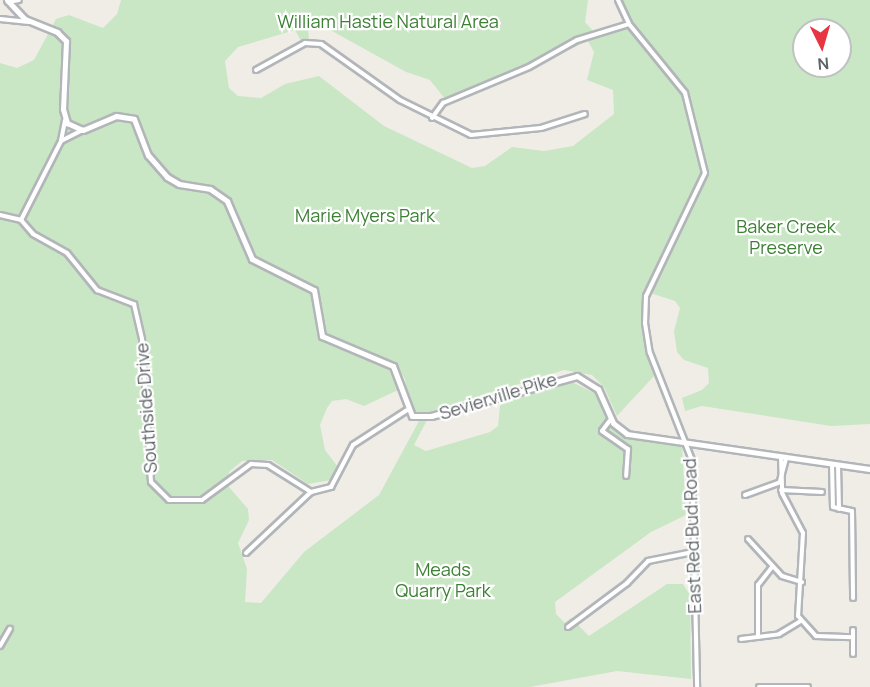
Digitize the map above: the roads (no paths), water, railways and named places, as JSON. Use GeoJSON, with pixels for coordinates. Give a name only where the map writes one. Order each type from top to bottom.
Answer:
{"type":"FeatureCollection","features":[{"type":"Feature","properties":{"kind":"street"},"geometry":{"type":"LineString","coordinates":[[19,0],[8,1],[19,19]]}},
{"type":"Feature","properties":{"kind":"street","name":"East Red Bud Road"},"geometry":{"type":"LineString","coordinates":[[618,0],[629,24],[685,93],[705,173],[646,296],[650,352],[687,443],[693,465],[697,687]]}},
{"type":"Feature","properties":{"kind":"street"},"geometry":{"type":"LineString","coordinates":[[0,19],[19,19],[57,32],[68,45],[65,120],[60,141],[21,220],[0,215]]}},
{"type":"Feature","properties":{"kind":"street"},"geometry":{"type":"LineString","coordinates":[[432,118],[442,103],[529,67],[578,40],[629,24]]}},
{"type":"Feature","properties":{"kind":"street"},"geometry":{"type":"LineString","coordinates":[[256,70],[305,44],[321,44],[374,84],[460,132],[483,135],[541,128],[585,114]]}},
{"type":"Feature","properties":{"kind":"street"},"geometry":{"type":"LineString","coordinates":[[60,141],[116,116],[134,119],[148,155],[167,177],[179,184],[210,189],[227,201],[252,259],[314,290],[322,336],[393,366],[402,380],[407,411],[358,440],[337,482],[311,492],[246,553]]}},
{"type":"Feature","properties":{"kind":"street"},"geometry":{"type":"LineString","coordinates":[[65,120],[83,130]]}},
{"type":"Feature","properties":{"kind":"street","name":"Southside Drive"},"geometry":{"type":"LineString","coordinates":[[21,220],[33,234],[67,253],[97,290],[131,300],[141,331],[143,410],[150,475],[157,493],[192,504],[212,496],[244,467],[260,464],[311,492]]}},
{"type":"Feature","properties":{"kind":"street","name":"Sevierville Pike"},"geometry":{"type":"LineString","coordinates":[[407,411],[424,417],[572,375],[598,389],[612,419]]}},
{"type":"Feature","properties":{"kind":"street"},"geometry":{"type":"LineString","coordinates":[[626,476],[628,448],[602,430],[612,419],[627,434],[870,469]]}},
{"type":"Feature","properties":{"kind":"street"},"geometry":{"type":"LineString","coordinates":[[783,457],[781,490],[801,525],[802,582],[796,604],[801,621],[816,636],[853,637]]}},
{"type":"Feature","properties":{"kind":"street"},"geometry":{"type":"LineString","coordinates":[[835,464],[839,509],[852,511],[853,598]]}},
{"type":"Feature","properties":{"kind":"street"},"geometry":{"type":"LineString","coordinates":[[745,495],[780,482]]}},
{"type":"Feature","properties":{"kind":"street"},"geometry":{"type":"LineString","coordinates":[[781,490],[822,492]]}},
{"type":"Feature","properties":{"kind":"street"},"geometry":{"type":"LineString","coordinates":[[748,539],[782,576],[802,582]]}},
{"type":"Feature","properties":{"kind":"street"},"geometry":{"type":"LineString","coordinates":[[568,627],[627,583],[648,561],[693,552]]}},
{"type":"Feature","properties":{"kind":"street"},"geometry":{"type":"LineString","coordinates":[[758,636],[758,585],[772,567]]}},
{"type":"Feature","properties":{"kind":"street"},"geometry":{"type":"LineString","coordinates":[[741,639],[779,634],[801,621]]}},
{"type":"Feature","properties":{"kind":"street"},"geometry":{"type":"LineString","coordinates":[[0,646],[10,629]]}},
{"type":"Feature","properties":{"kind":"street"},"geometry":{"type":"LineString","coordinates":[[853,630],[853,654]]}},
{"type":"Feature","properties":{"kind":"street"},"geometry":{"type":"LineString","coordinates":[[759,687],[808,687]]}},
{"type":"Feature","properties":{"kind":"park label","name":"William Hastie Natural Area"},"geometry":{"type":"Point","coordinates":[388,21]}},
{"type":"Feature","properties":{"kind":"park label","name":"Marie Myers Park"},"geometry":{"type":"Point","coordinates":[365,215]}},
{"type":"Feature","properties":{"kind":"park label","name":"Baker Creek Preserve"},"geometry":{"type":"Point","coordinates":[786,237]}},
{"type":"Feature","properties":{"kind":"park label","name":"Meads Quarry Park"},"geometry":{"type":"Point","coordinates":[443,580]}}]}
